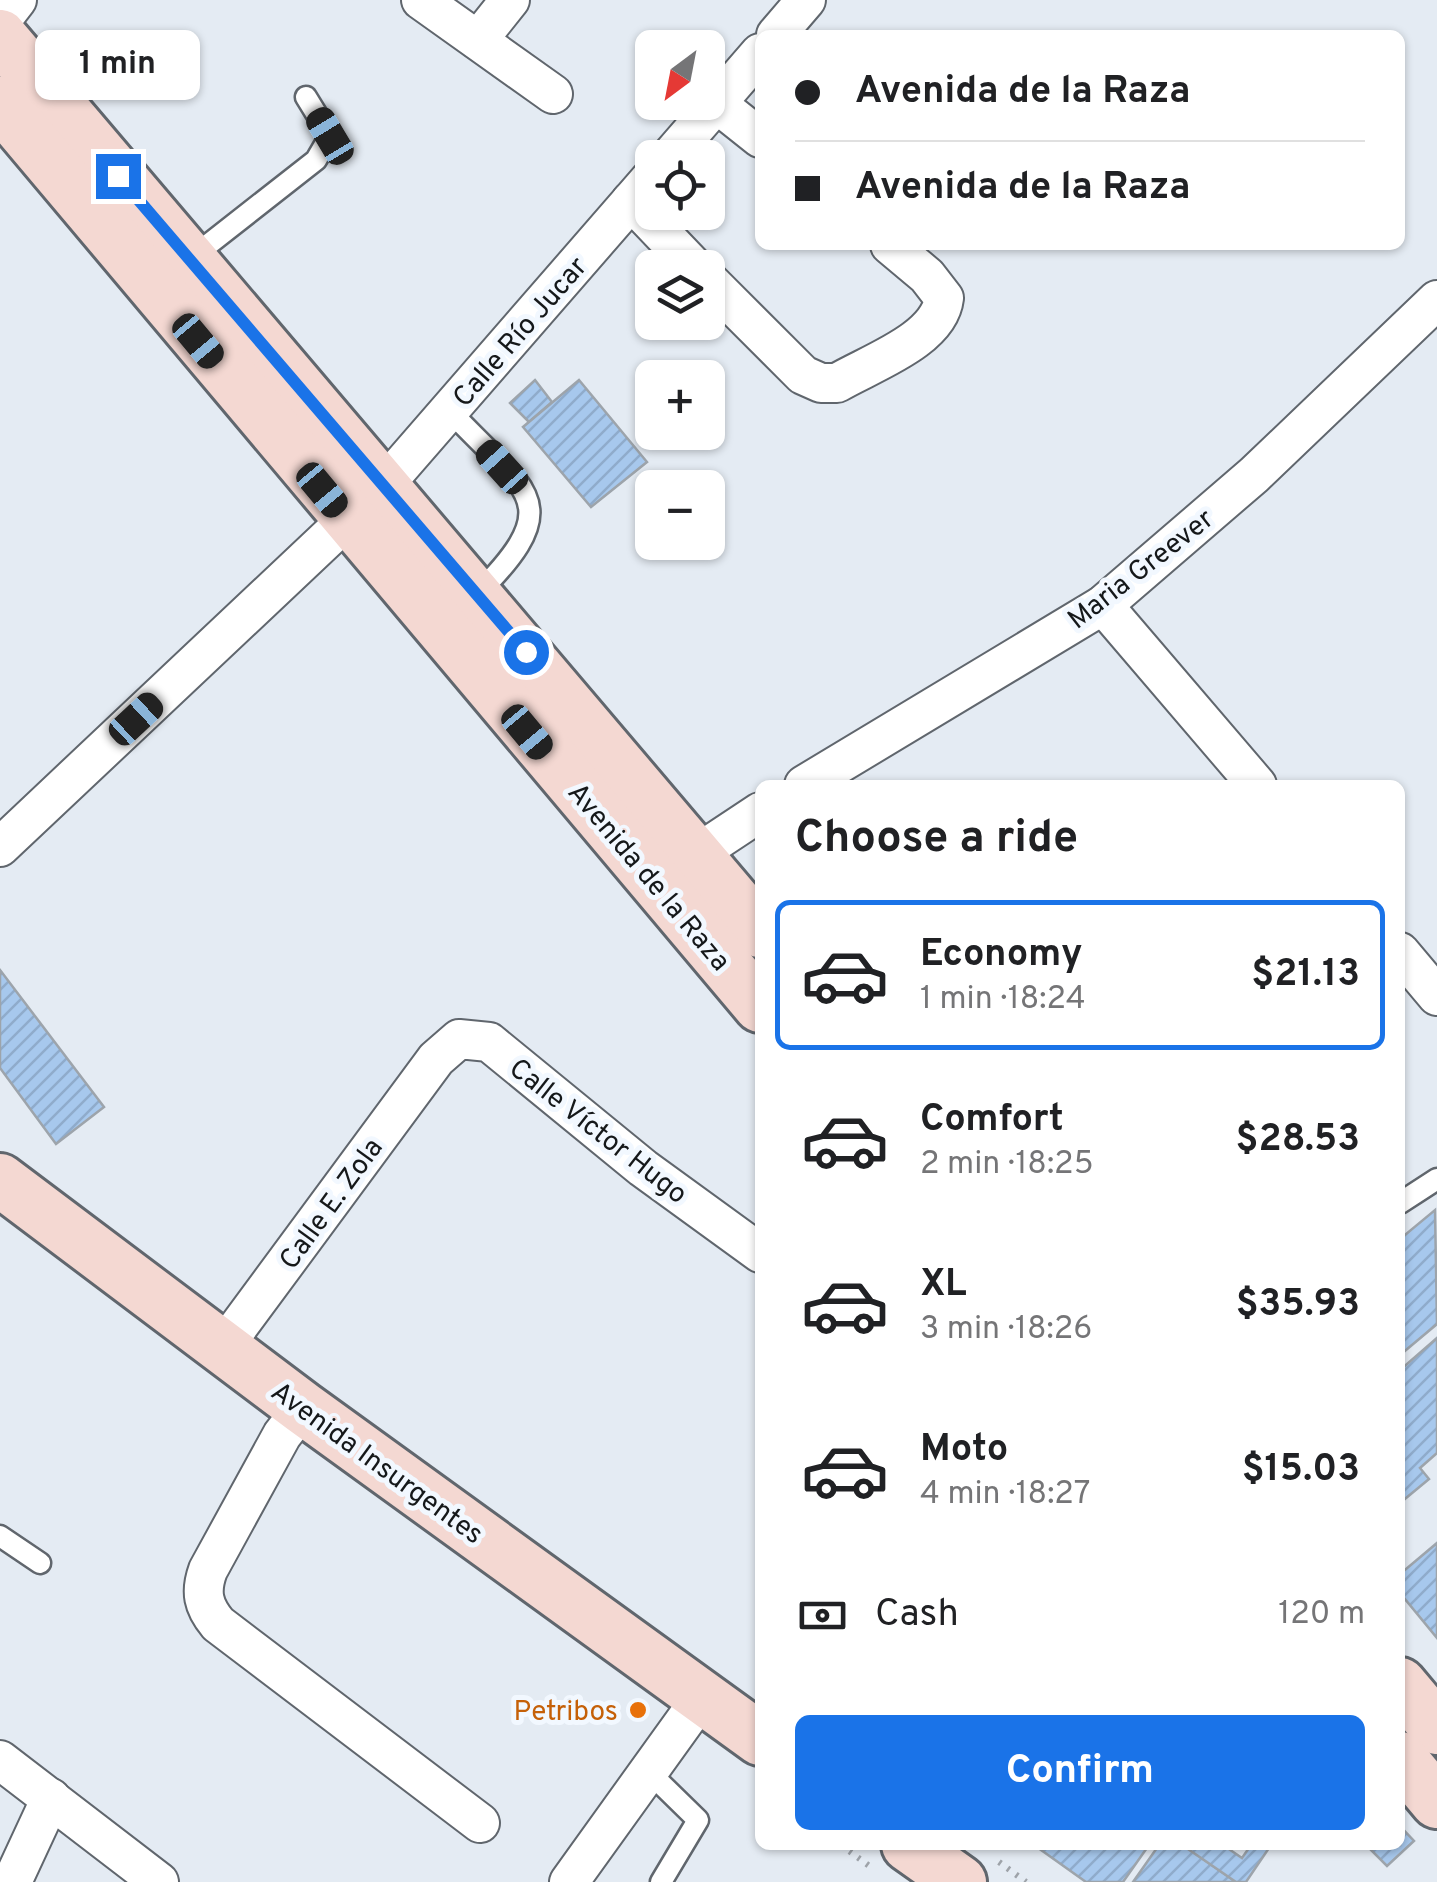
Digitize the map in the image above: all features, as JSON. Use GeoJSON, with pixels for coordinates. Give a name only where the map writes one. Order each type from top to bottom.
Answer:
{"type":"FeatureCollection","features":[{"type":"Feature","properties":{"kind":"main road","name":"Avenida de la Raza"},"geometry":{"type":"LineString","coordinates":[[0,36],[477,594],[675,869],[755,998]]}},
{"type":"Feature","properties":{"kind":"main road","name":"Avenida de la Raza"},"geometry":{"type":"LineString","coordinates":[[0,102],[347,519],[675,869],[755,927]]}},
{"type":"Feature","properties":{"kind":"main road","name":"Avenida Insurgentes"},"geometry":{"type":"LineString","coordinates":[[0,1180],[303,1408],[755,1734]]}},
{"type":"Feature","properties":{"kind":"main road"},"geometry":{"type":"LineString","coordinates":[[1405,1690],[1437,1728]]}},
{"type":"Feature","properties":{"kind":"main road"},"geometry":{"type":"LineString","coordinates":[[1405,1764],[1437,1802]]}},
{"type":"Feature","properties":{"kind":"main road"},"geometry":{"type":"LineString","coordinates":[[915,1850],[960,1882]]}},
{"type":"Feature","properties":{"kind":"street"},"geometry":{"type":"LineString","coordinates":[[0,22],[18,0]]}},
{"type":"Feature","properties":{"kind":"street"},"geometry":{"type":"LineString","coordinates":[[421,0],[553,94]]}},
{"type":"Feature","properties":{"kind":"street"},"geometry":{"type":"LineString","coordinates":[[478,40],[510,0]]}},
{"type":"Feature","properties":{"kind":"street"},"geometry":{"type":"LineString","coordinates":[[780,30],[806,0]]}},
{"type":"Feature","properties":{"kind":"street"},"geometry":{"type":"LineString","coordinates":[[725,92],[755,59]]}},
{"type":"Feature","properties":{"kind":"street"},"geometry":{"type":"LineString","coordinates":[[725,109],[755,134]]}},
{"type":"Feature","properties":{"kind":"street"},"geometry":{"type":"LineString","coordinates":[[684,140],[701,120]]}},
{"type":"Feature","properties":{"kind":"street","name":"Calle Río Jucar"},"geometry":{"type":"LineString","coordinates":[[0,847],[385,484],[635,197]]}},
{"type":"Feature","properties":{"kind":"street"},"geometry":{"type":"LineString","coordinates":[[725,297],[803,375],[821,383],[837,383],[933,326],[944,298],[927,276],[896,250]]}},
{"type":"Feature","properties":{"kind":"street","name":"Maria Greever"},"geometry":{"type":"LineString","coordinates":[[812,780],[1103,604],[1254,475],[1437,300]]}},
{"type":"Feature","properties":{"kind":"street"},"geometry":{"type":"LineString","coordinates":[[1103,604],[1253,780]]}},
{"type":"Feature","properties":{"kind":"street"},"geometry":{"type":"LineString","coordinates":[[675,869],[755,815]]}},
{"type":"Feature","properties":{"kind":"street"},"geometry":{"type":"LineString","coordinates":[[1405,958],[1437,996]]}},
{"type":"Feature","properties":{"kind":"street","name":"Calle Víctor Hugo"},"geometry":{"type":"LineString","coordinates":[[436,1059],[460,1039],[488,1042],[643,1168],[755,1249]]}},
{"type":"Feature","properties":{"kind":"street","name":"Calle E. Zola"},"geometry":{"type":"LineString","coordinates":[[224,1346],[436,1059]]}},
{"type":"Feature","properties":{"kind":"street"},"geometry":{"type":"LineString","coordinates":[[303,1408],[259,1476],[202,1585],[208,1612],[480,1822]]}},
{"type":"Feature","properties":{"kind":"street"},"geometry":{"type":"LineString","coordinates":[[570,1882],[651,1774],[702,1697]]}},
{"type":"Feature","properties":{"kind":"street"},"geometry":{"type":"LineString","coordinates":[[0,1760],[159,1882]]}},
{"type":"Feature","properties":{"kind":"street"},"geometry":{"type":"LineString","coordinates":[[12,1882],[51,1798]]}},
{"type":"Feature","properties":{"kind":"lane"},"geometry":{"type":"LineString","coordinates":[[189,260],[316,160],[330,136],[306,97]]}},
{"type":"Feature","properties":{"kind":"lane"},"geometry":{"type":"LineString","coordinates":[[450,411],[528,495],[533,515],[530,529],[511,556],[477,594]]}},
{"type":"Feature","properties":{"kind":"lane"},"geometry":{"type":"LineString","coordinates":[[1405,1199],[1437,1179]]}},
{"type":"Feature","properties":{"kind":"lane"},"geometry":{"type":"LineString","coordinates":[[0,1536],[40,1563]]}},
{"type":"Feature","properties":{"kind":"lane"},"geometry":{"type":"LineString","coordinates":[[651,1774],[698,1820],[661,1882]]}},
{"type":"Feature","properties":{"kind":"building"},"geometry":{"type":"Polygon","coordinates":[[[535,380],[552,402],[529,422],[510,403],[535,380]]]}},
{"type":"Feature","properties":{"kind":"building"},"geometry":{"type":"Polygon","coordinates":[[[579,380],[647,462],[591,507],[523,427],[579,380]]]}},
{"type":"Feature","properties":{"kind":"building"},"geometry":{"type":"Polygon","coordinates":[[[0,970],[104,1107],[56,1144],[0,1068],[0,970]]]}},
{"type":"Feature","properties":{"kind":"building"},"geometry":{"type":"Polygon","coordinates":[[[1435,1210],[1437,1324],[1405,1351],[1405,1235],[1435,1210]]]}},
{"type":"Feature","properties":{"kind":"building"},"geometry":{"type":"Polygon","coordinates":[[[1437,1338],[1437,1453],[1420,1468],[1429,1479],[1405,1499],[1405,1366],[1437,1338]]]}},
{"type":"Feature","properties":{"kind":"building"},"geometry":{"type":"Polygon","coordinates":[[[1437,1543],[1437,1638],[1405,1599],[1405,1570],[1437,1543]]]}},
{"type":"Feature","properties":{"kind":"building"},"geometry":{"type":"Polygon","coordinates":[[[1405,1831],[1414,1841],[1405,1849],[1405,1831]]]}},
{"type":"Feature","properties":{"kind":"building"},"geometry":{"type":"Polygon","coordinates":[[[1041,1850],[1145,1850],[1123,1882],[1086,1882],[1041,1850]]]}},
{"type":"Feature","properties":{"kind":"building"},"geometry":{"type":"Polygon","coordinates":[[[1155,1850],[1190,1850],[1236,1882],[1133,1882],[1155,1850]]]}},
{"type":"Feature","properties":{"kind":"building"},"geometry":{"type":"Polygon","coordinates":[[[1189,1850],[1230,1850],[1242,1858],[1248,1850],[1268,1850],[1246,1882],[1236,1882],[1189,1850]]]}},
{"type":"Feature","properties":{"kind":"building"},"geometry":{"type":"Polygon","coordinates":[[[1371,1850],[1404,1850],[1387,1866],[1371,1850]]]}},
{"type":"Feature","properties":{"kind":"place","name":"Petribos"},"geometry":{"type":"Point","coordinates":[638,1710]}},
{"type":"Feature","properties":{"kind":"route"},"geometry":{"type":"LineString","coordinates":[[118,176],[526,652]]}}]}
